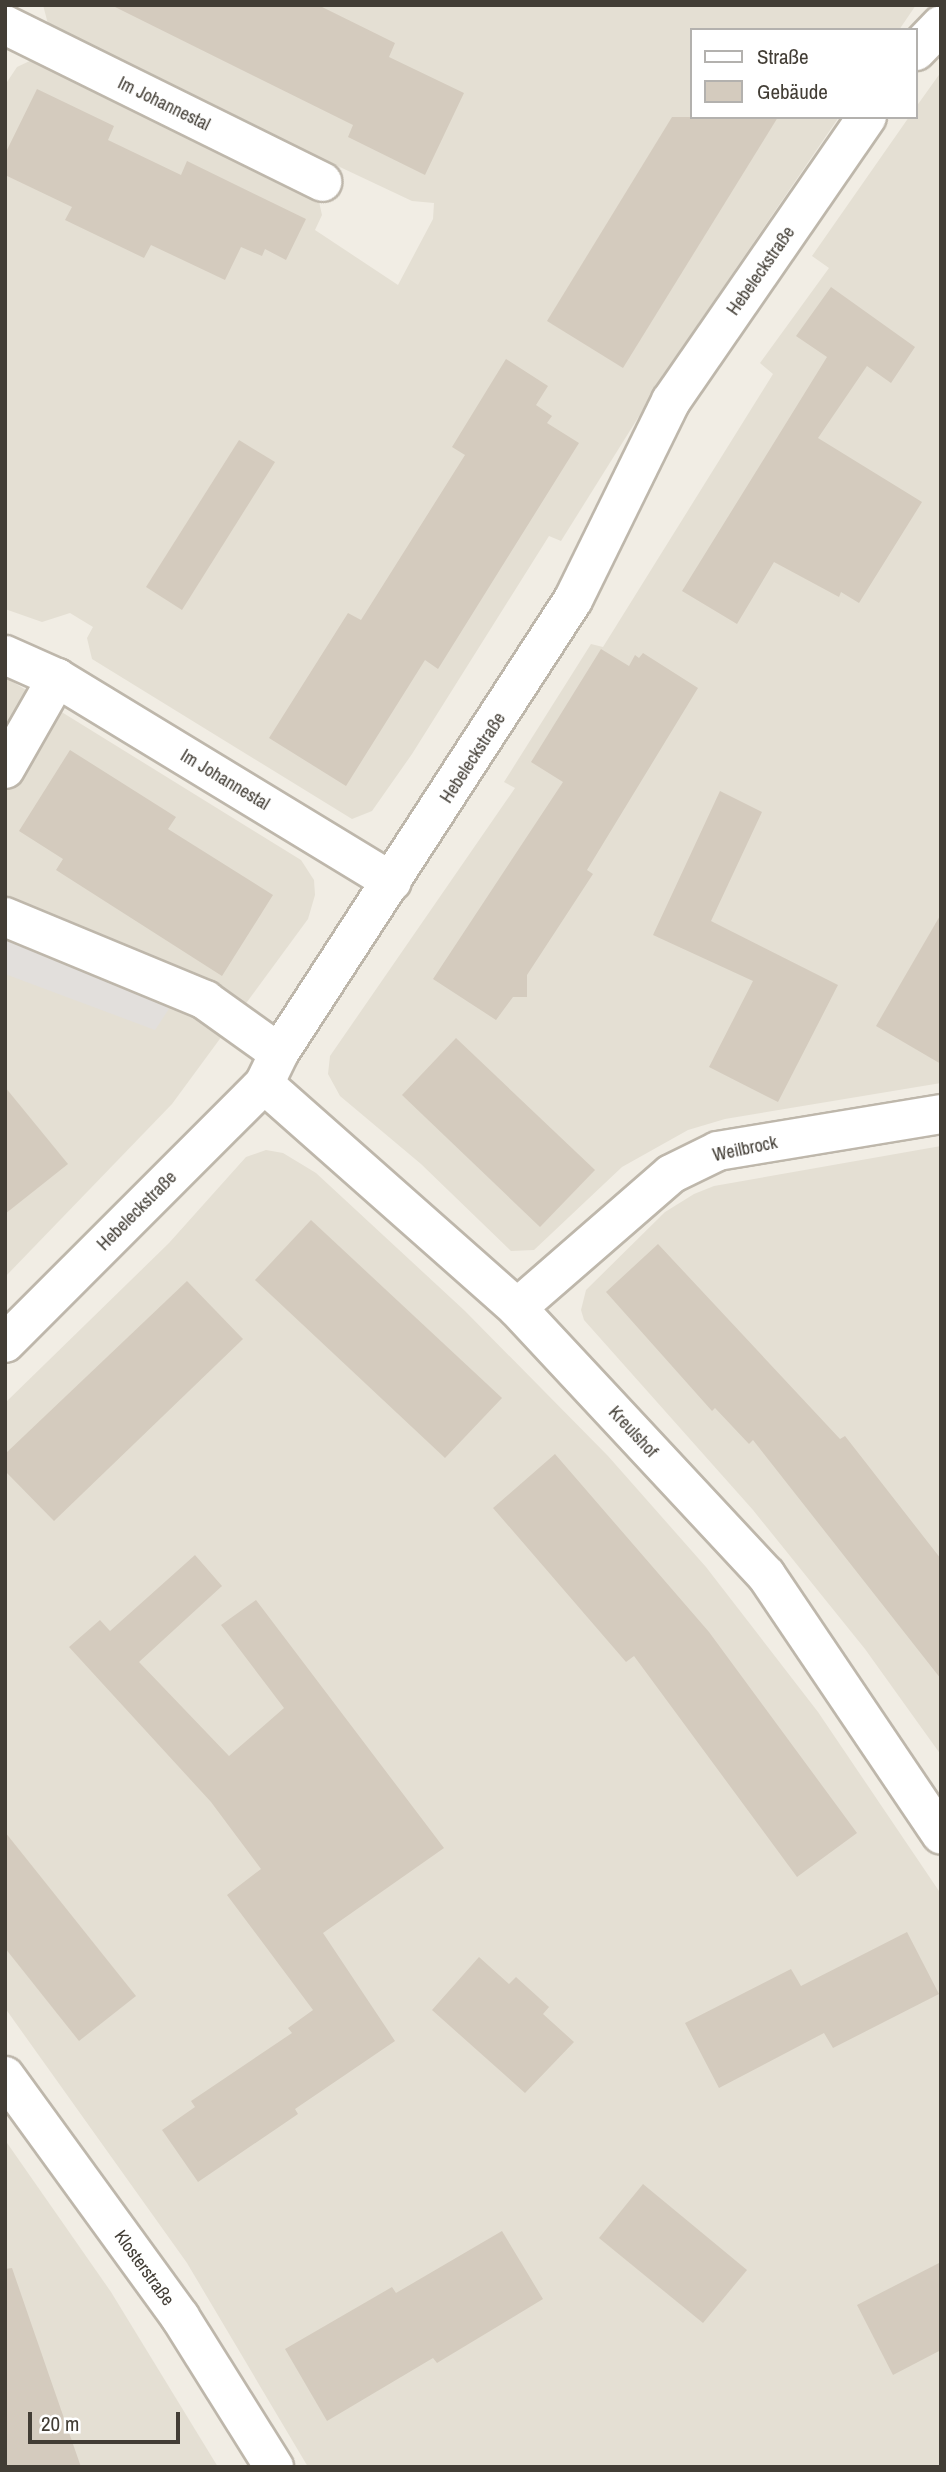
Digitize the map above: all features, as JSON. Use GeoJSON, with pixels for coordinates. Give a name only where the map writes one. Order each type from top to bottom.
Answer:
{"type":"FeatureCollection","features":[{"type":"Feature","properties":{"kind":"street","name":"Im Johannestal"},"geometry":{"type":"LineString","coordinates":[[5,25],[322,182]]}},
{"type":"Feature","properties":{"kind":"street"},"geometry":{"type":"LineString","coordinates":[[918,49],[941,25]]}},
{"type":"Feature","properties":{"kind":"street","name":"Hebeleckstraße"},"geometry":{"type":"LineString","coordinates":[[5,1343],[272,1068],[573,600],[671,401],[866,119]]}},
{"type":"Feature","properties":{"kind":"street","name":"Im Johannestal"},"geometry":{"type":"LineString","coordinates":[[5,655],[58,678],[392,882]]}},
{"type":"Feature","properties":{"kind":"street"},"geometry":{"type":"LineString","coordinates":[[5,769],[58,678]]}},
{"type":"Feature","properties":{"kind":"street"},"geometry":{"type":"LineString","coordinates":[[5,917],[205,1000],[272,1068]]}},
{"type":"Feature","properties":{"kind":"street","name":"Kreulshof"},"geometry":{"type":"LineString","coordinates":[[272,1068],[517,1308],[766,1575],[941,1834]]}},
{"type":"Feature","properties":{"kind":"street","name":"Weilbrock"},"geometry":{"type":"LineString","coordinates":[[517,1308],[671,1174],[718,1152],[941,1114]]}},
{"type":"Feature","properties":{"kind":"street","name":"Klosterstraße"},"geometry":{"type":"LineString","coordinates":[[5,2076],[180,2317],[274,2467]]}},
{"type":"Feature","properties":{"kind":"shaded area"},"geometry":{"type":"Polygon","coordinates":[[[43,5],[916,5],[900,28],[690,28],[690,119],[838,119],[681,349],[561,541],[549,536],[412,754],[372,811],[352,819],[92,659],[87,638],[93,627],[70,613],[42,622],[5,609],[5,85],[17,67],[36,58],[318,197],[322,215],[315,230],[398,285],[433,219],[434,203],[412,201],[68,39],[48,24],[43,5]]]}},
{"type":"Feature","properties":{"kind":"shaded area"},"geometry":{"type":"Polygon","coordinates":[[[941,72],[941,1083],[725,1119],[688,1130],[622,1167],[534,1250],[511,1251],[421,1164],[340,1096],[328,1074],[330,1056],[515,788],[504,782],[591,644],[603,647],[773,374],[760,363],[829,268],[812,256],[908,119],[918,119],[918,104],[941,72]]]}},
{"type":"Feature","properties":{"kind":"shaded area"},"geometry":{"type":"Polygon","coordinates":[[[5,677],[301,860],[314,880],[315,895],[308,919],[172,1104],[5,1277],[5,677]]]}},
{"type":"Feature","properties":{"kind":"shaded area"},"geometry":{"type":"Polygon","coordinates":[[[5,934],[176,998],[155,1030],[5,974],[5,934]]]}},
{"type":"Feature","properties":{"kind":"shaded area"},"geometry":{"type":"Polygon","coordinates":[[[941,1146],[941,1755],[865,1649],[753,1510],[584,1320],[581,1310],[586,1290],[665,1212],[694,1194],[714,1186],[941,1146]]]}},
{"type":"Feature","properties":{"kind":"shaded area"},"geometry":{"type":"Polygon","coordinates":[[[266,1150],[283,1153],[316,1173],[465,1311],[608,1456],[706,1567],[818,1712],[941,1894],[941,2467],[308,2467],[187,2263],[5,2008],[5,1403],[169,1243],[246,1157],[266,1150]]]}},
{"type":"Feature","properties":{"kind":"shaded area"},"geometry":{"type":"Polygon","coordinates":[[[5,2140],[111,2292],[218,2467],[5,2467],[5,2140]]]}},
{"type":"Feature","properties":{"kind":"building"},"geometry":{"type":"Polygon","coordinates":[[[111,5],[318,5],[395,43],[389,57],[464,93],[425,175],[348,137],[353,125],[111,5]]]}},
{"type":"Feature","properties":{"kind":"building"},"geometry":{"type":"Polygon","coordinates":[[[37,89],[114,126],[108,140],[181,175],[187,161],[306,219],[286,260],[265,249],[262,256],[241,247],[225,280],[151,245],[144,258],[65,220],[72,207],[5,175],[5,154],[37,89]]]}},
{"type":"Feature","properties":{"kind":"building"},"geometry":{"type":"Polygon","coordinates":[[[672,117],[777,119],[623,368],[547,321],[672,117]]]}},
{"type":"Feature","properties":{"kind":"building"},"geometry":{"type":"Polygon","coordinates":[[[831,287],[915,347],[891,383],[867,366],[818,438],[922,502],[859,603],[841,592],[839,597],[774,562],[737,624],[682,591],[827,357],[796,336],[831,287]]]}},
{"type":"Feature","properties":{"kind":"building"},"geometry":{"type":"Polygon","coordinates":[[[506,359],[548,386],[536,405],[552,416],[547,423],[579,443],[438,669],[425,660],[346,786],[269,738],[348,613],[361,620],[465,455],[452,447],[506,359]]]}},
{"type":"Feature","properties":{"kind":"building"},"geometry":{"type":"Polygon","coordinates":[[[239,440],[275,462],[182,610],[146,587],[239,440]]]}},
{"type":"Feature","properties":{"kind":"building"},"geometry":{"type":"Polygon","coordinates":[[[601,649],[629,666],[635,655],[639,658],[643,653],[698,688],[587,870],[593,874],[527,975],[527,997],[513,997],[496,1020],[433,979],[563,782],[531,762],[601,649]]]}},
{"type":"Feature","properties":{"kind":"building"},"geometry":{"type":"Polygon","coordinates":[[[70,750],[176,817],[168,829],[273,895],[222,976],[56,870],[63,859],[19,831],[70,750]]]}},
{"type":"Feature","properties":{"kind":"building"},"geometry":{"type":"Polygon","coordinates":[[[720,791],[762,812],[711,921],[838,985],[778,1102],[709,1067],[753,981],[653,935],[720,791]]]}},
{"type":"Feature","properties":{"kind":"building"},"geometry":{"type":"Polygon","coordinates":[[[941,914],[941,1064],[876,1026],[941,914]]]}},
{"type":"Feature","properties":{"kind":"building"},"geometry":{"type":"Polygon","coordinates":[[[456,1038],[595,1170],[540,1227],[402,1095],[456,1038]]]}},
{"type":"Feature","properties":{"kind":"building"},"geometry":{"type":"Polygon","coordinates":[[[5,1087],[68,1164],[5,1214],[5,1087]]]}},
{"type":"Feature","properties":{"kind":"building"},"geometry":{"type":"Polygon","coordinates":[[[311,1220],[502,1398],[445,1458],[255,1280],[311,1220]]]}},
{"type":"Feature","properties":{"kind":"building"},"geometry":{"type":"Polygon","coordinates":[[[658,1244],[840,1439],[845,1436],[941,1559],[941,1679],[753,1440],[749,1444],[715,1408],[712,1411],[606,1292],[658,1244]]]}},
{"type":"Feature","properties":{"kind":"building"},"geometry":{"type":"Polygon","coordinates":[[[187,1281],[243,1339],[54,1521],[5,1471],[5,1454],[187,1281]]]}},
{"type":"Feature","properties":{"kind":"building"},"geometry":{"type":"Polygon","coordinates":[[[555,1454],[709,1632],[857,1833],[797,1877],[634,1656],[626,1662],[493,1508],[555,1454]]]}},
{"type":"Feature","properties":{"kind":"building"},"geometry":{"type":"Polygon","coordinates":[[[195,1555],[222,1586],[139,1662],[229,1756],[284,1708],[221,1625],[256,1600],[444,1848],[323,1933],[395,2041],[295,2109],[298,2114],[198,2182],[162,2130],[195,2107],[191,2101],[292,2033],[288,2028],[313,2010],[227,1895],[261,1869],[211,1802],[69,1647],[100,1620],[110,1631],[195,1555]]]}},
{"type":"Feature","properties":{"kind":"building"},"geometry":{"type":"Polygon","coordinates":[[[5,1832],[136,1996],[79,2041],[5,1948],[5,1832]]]}},
{"type":"Feature","properties":{"kind":"building"},"geometry":{"type":"Polygon","coordinates":[[[907,1932],[939,1994],[833,2048],[824,2033],[719,2088],[685,2023],[791,1969],[801,1986],[907,1932]]]}},
{"type":"Feature","properties":{"kind":"building"},"geometry":{"type":"Polygon","coordinates":[[[479,1957],[509,1984],[516,1977],[549,2007],[543,2014],[574,2042],[525,2093],[432,2010],[479,1957]]]}},
{"type":"Feature","properties":{"kind":"building"},"geometry":{"type":"Polygon","coordinates":[[[643,2184],[747,2270],[703,2323],[599,2238],[643,2184]]]}},
{"type":"Feature","properties":{"kind":"building"},"geometry":{"type":"Polygon","coordinates":[[[502,2231],[543,2299],[437,2363],[433,2358],[327,2421],[285,2349],[392,2287],[396,2293],[502,2231]]]}},
{"type":"Feature","properties":{"kind":"building"},"geometry":{"type":"Polygon","coordinates":[[[941,2262],[941,2350],[893,2375],[857,2305],[941,2262]]]}},
{"type":"Feature","properties":{"kind":"building"},"geometry":{"type":"Polygon","coordinates":[[[12,2268],[81,2467],[5,2467],[5,2269],[12,2268]]]}}]}
